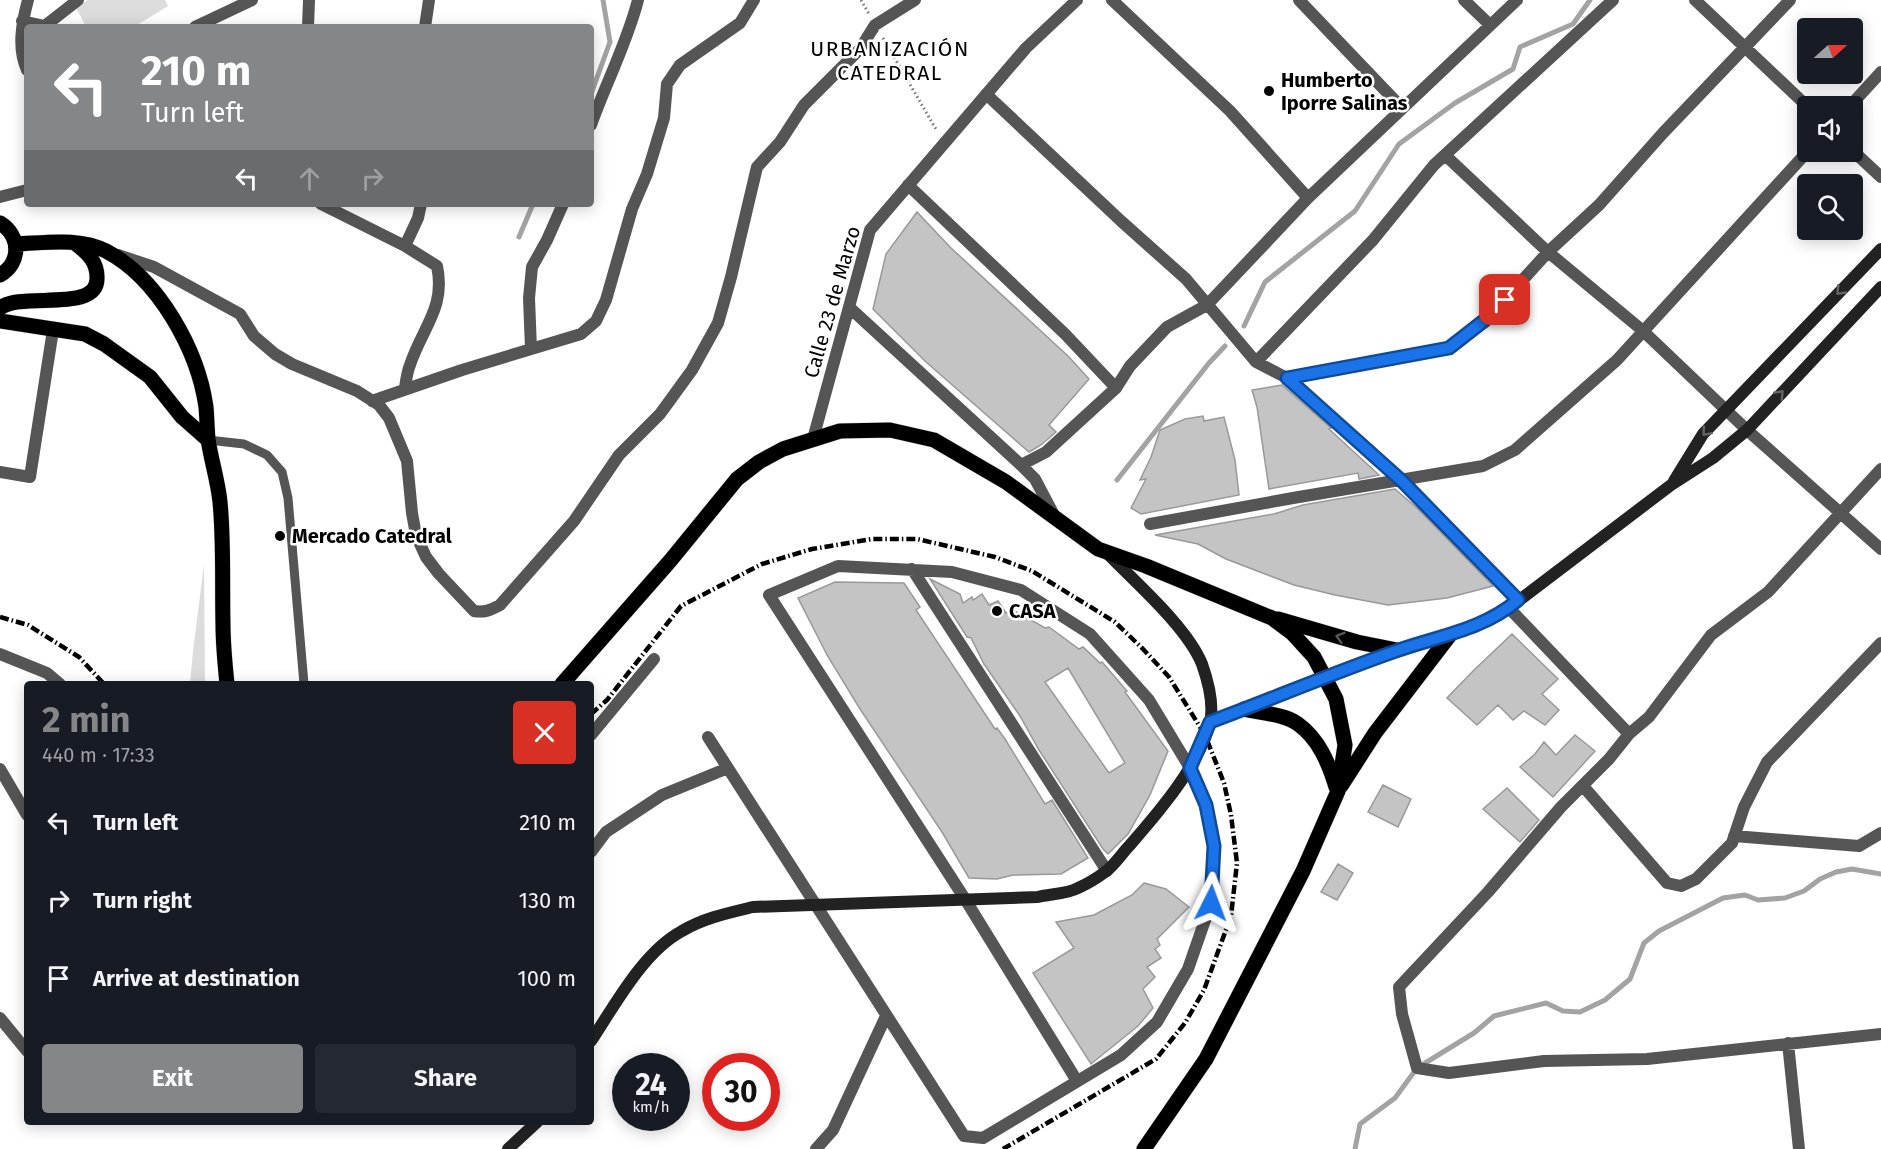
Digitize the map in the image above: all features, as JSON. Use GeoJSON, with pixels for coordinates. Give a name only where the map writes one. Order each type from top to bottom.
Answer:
{"type":"FeatureCollection","features":[{"type":"Feature","properties":{"kind":"main road"},"geometry":{"type":"LineString","coordinates":[[0,223],[8,229],[16,244],[14,261],[0,275]]}},
{"type":"Feature","properties":{"kind":"main road"},"geometry":{"type":"LineString","coordinates":[[16,244],[74,242],[105,250],[134,271],[157,293],[172,316],[195,365],[206,406],[208,440],[221,508],[223,626],[227,681]]}},
{"type":"Feature","properties":{"kind":"main road"},"geometry":{"type":"LineString","coordinates":[[0,309],[19,300],[68,300],[91,292],[98,283],[97,270],[85,250],[74,242]]}},
{"type":"Feature","properties":{"kind":"main road"},"geometry":{"type":"LineString","coordinates":[[1671,485],[1703,434],[1881,249]]}},
{"type":"Feature","properties":{"kind":"main road"},"geometry":{"type":"LineString","coordinates":[[1210,722],[1397,650],[1450,635],[1488,620],[1514,604],[1671,485],[1713,458],[1747,430],[1881,287]]}},
{"type":"Feature","properties":{"kind":"main road"},"geometry":{"type":"LineString","coordinates":[[0,321],[85,334],[150,377],[182,417],[208,440]]}},
{"type":"Feature","properties":{"kind":"main road"},"geometry":{"type":"LineString","coordinates":[[565,681],[670,561],[737,479],[759,462],[783,449],[840,431],[868,429],[890,430],[934,440],[1006,482],[1098,549],[1107,553],[1191,643],[1202,664],[1211,709],[1210,722],[1190,768],[1159,812],[1107,871],[1076,890],[1038,897],[753,907],[716,916],[681,931],[644,962],[594,1037]]}},
{"type":"Feature","properties":{"kind":"main road"},"geometry":{"type":"LineString","coordinates":[[1098,549],[1146,566],[1272,618],[1358,642],[1397,650]]}},
{"type":"Feature","properties":{"kind":"main road"},"geometry":{"type":"LineString","coordinates":[[1272,618],[1292,633],[1314,657],[1326,676],[1336,699],[1345,745],[1338,791]]}},
{"type":"Feature","properties":{"kind":"main road"},"geometry":{"type":"LineString","coordinates":[[1144,1149],[1206,1059],[1303,870],[1338,791],[1388,715],[1450,635]]}},
{"type":"Feature","properties":{"kind":"main road"},"geometry":{"type":"LineString","coordinates":[[1244,709],[1297,722],[1315,740],[1329,764],[1338,791]]}},
{"type":"Feature","properties":{"kind":"main road"},"geometry":{"type":"LineString","coordinates":[[508,1149],[534,1125]]}},
{"type":"Feature","properties":{"kind":"street"},"geometry":{"type":"LineString","coordinates":[[24,58],[21,45],[22,21],[28,0]]}},
{"type":"Feature","properties":{"kind":"street"},"geometry":{"type":"LineString","coordinates":[[50,24],[78,0]]}},
{"type":"Feature","properties":{"kind":"street"},"geometry":{"type":"LineString","coordinates":[[201,24],[252,0]]}},
{"type":"Feature","properties":{"kind":"street"},"geometry":{"type":"LineString","coordinates":[[308,24],[309,0]]}},
{"type":"Feature","properties":{"kind":"street"},"geometry":{"type":"LineString","coordinates":[[425,24],[429,0]]}},
{"type":"Feature","properties":{"kind":"street"},"geometry":{"type":"LineString","coordinates":[[594,116],[603,89],[633,21],[638,0]]}},
{"type":"Feature","properties":{"kind":"street"},"geometry":{"type":"LineString","coordinates":[[372,401],[405,388],[581,334],[596,321],[606,300],[632,209],[647,174],[664,118],[667,84],[680,65],[740,23],[754,0]]}},
{"type":"Feature","properties":{"kind":"street"},"geometry":{"type":"LineString","coordinates":[[105,250],[154,267],[240,314],[254,336],[275,354],[292,364],[357,392],[379,405],[389,418],[407,461],[414,524],[426,557],[474,611],[482,613],[500,605],[574,521],[619,455],[660,414],[692,369],[718,323],[757,167],[780,142],[804,105],[860,49],[875,25],[915,0]]}},
{"type":"Feature","properties":{"kind":"street","name":"Calle 23 de Marzo"},"geometry":{"type":"LineString","coordinates":[[813,439],[870,230],[1026,48],[1077,0]]}},
{"type":"Feature","properties":{"kind":"street"},"geometry":{"type":"LineString","coordinates":[[1112,0],[1230,111],[1308,198]]}},
{"type":"Feature","properties":{"kind":"street"},"geometry":{"type":"LineString","coordinates":[[1299,0],[1402,108]]}},
{"type":"Feature","properties":{"kind":"street"},"geometry":{"type":"LineString","coordinates":[[1464,0],[1490,25]]}},
{"type":"Feature","properties":{"kind":"street"},"geometry":{"type":"LineString","coordinates":[[1021,465],[1046,452],[1116,388],[1130,366],[1167,327],[1207,305],[1308,198],[1516,0]]}},
{"type":"Feature","properties":{"kind":"street"},"geometry":{"type":"LineString","coordinates":[[1256,362],[1373,240],[1434,165],[1613,0]]}},
{"type":"Feature","properties":{"kind":"street"},"geometry":{"type":"LineString","coordinates":[[1695,0],[1797,97]]}},
{"type":"Feature","properties":{"kind":"street"},"geometry":{"type":"LineString","coordinates":[[1287,378],[1449,348],[1490,316],[1548,252],[1599,205],[1663,133],[1790,0]]}},
{"type":"Feature","properties":{"kind":"street"},"geometry":{"type":"LineString","coordinates":[[22,21],[38,24]]}},
{"type":"Feature","properties":{"kind":"street"},"geometry":{"type":"LineString","coordinates":[[1859,96],[1881,72]]}},
{"type":"Feature","properties":{"kind":"street"},"geometry":{"type":"LineString","coordinates":[[986,94],[1186,279],[1256,362],[1287,378],[1402,481],[1629,734]]}},
{"type":"Feature","properties":{"kind":"street"},"geometry":{"type":"LineString","coordinates":[[1445,155],[1548,252],[1642,330],[1747,430],[1881,549]]}},
{"type":"Feature","properties":{"kind":"street"},"geometry":{"type":"LineString","coordinates":[[1863,160],[1881,177]]}},
{"type":"Feature","properties":{"kind":"street"},"geometry":{"type":"LineString","coordinates":[[1150,524],[1483,466],[1515,450],[1617,360],[1798,162]]}},
{"type":"Feature","properties":{"kind":"street"},"geometry":{"type":"LineString","coordinates":[[908,185],[1065,333],[1116,388]]}},
{"type":"Feature","properties":{"kind":"street"},"geometry":{"type":"LineString","coordinates":[[0,198],[24,191]]}},
{"type":"Feature","properties":{"kind":"street"},"geometry":{"type":"LineString","coordinates":[[327,207],[405,246],[437,266],[441,283],[437,304],[409,366],[405,388]]}},
{"type":"Feature","properties":{"kind":"street"},"geometry":{"type":"LineString","coordinates":[[405,246],[418,218],[420,207]]}},
{"type":"Feature","properties":{"kind":"street"},"geometry":{"type":"LineString","coordinates":[[531,349],[529,298],[532,267],[562,207]]}},
{"type":"Feature","properties":{"kind":"street"},"geometry":{"type":"LineString","coordinates":[[850,308],[1035,479],[1054,515]]}},
{"type":"Feature","properties":{"kind":"street"},"geometry":{"type":"LineString","coordinates":[[0,472],[30,477],[53,330]]}},
{"type":"Feature","properties":{"kind":"street"},"geometry":{"type":"LineString","coordinates":[[1881,469],[1768,592],[1711,635],[1649,717],[1629,734],[1609,759],[1562,807],[1488,892],[1399,987],[1402,1014],[1417,1068],[1449,1073],[1544,1061],[1647,1059],[1881,1034]]}},
{"type":"Feature","properties":{"kind":"street"},"geometry":{"type":"LineString","coordinates":[[708,737],[964,1136],[983,1138],[1121,1055],[1157,1022],[1188,969],[1211,903],[1214,846],[1206,805],[1190,768],[1149,700],[1090,634],[1021,590],[952,572],[838,566],[769,595],[965,899],[1077,1081]]}},
{"type":"Feature","properties":{"kind":"street"},"geometry":{"type":"LineString","coordinates":[[912,569],[1107,871]]}},
{"type":"Feature","properties":{"kind":"street"},"geometry":{"type":"LineString","coordinates":[[1583,786],[1667,883],[1681,886],[1696,879],[1732,843],[1744,807],[1767,762],[1881,644]]}},
{"type":"Feature","properties":{"kind":"street"},"geometry":{"type":"LineString","coordinates":[[0,654],[47,673],[56,681]]}},
{"type":"Feature","properties":{"kind":"street"},"geometry":{"type":"LineString","coordinates":[[594,731],[654,659]]}},
{"type":"Feature","properties":{"kind":"street"},"geometry":{"type":"LineString","coordinates":[[594,848],[606,832],[662,795],[728,768]]}},
{"type":"Feature","properties":{"kind":"street"},"geometry":{"type":"LineString","coordinates":[[0,769],[24,810]]}},
{"type":"Feature","properties":{"kind":"street"},"geometry":{"type":"LineString","coordinates":[[1734,836],[1859,846],[1881,833]]}},
{"type":"Feature","properties":{"kind":"street"},"geometry":{"type":"LineString","coordinates":[[816,1149],[833,1130],[886,1016]]}},
{"type":"Feature","properties":{"kind":"street"},"geometry":{"type":"LineString","coordinates":[[0,1018],[24,1047]]}},
{"type":"Feature","properties":{"kind":"street"},"geometry":{"type":"LineString","coordinates":[[1788,1043],[1799,1149]]}},
{"type":"Feature","properties":{"kind":"lane"},"geometry":{"type":"LineString","coordinates":[[208,440],[244,444],[267,455],[282,472],[288,498],[304,681]]}},
{"type":"Feature","properties":{"kind":"path"},"geometry":{"type":"LineString","coordinates":[[861,0],[944,143]]}},
{"type":"Feature","properties":{"kind":"shaded area"},"geometry":{"type":"Polygon","coordinates":[[[88,0],[165,0],[168,6],[139,24],[84,24],[76,7],[88,0]]]}},
{"type":"Feature","properties":{"kind":"shaded area"},"geometry":{"type":"Polygon","coordinates":[[[204,564],[205,681],[190,681],[204,564]]]}},
{"type":"Feature","properties":{"kind":"building"},"geometry":{"type":"Polygon","coordinates":[[[917,212],[951,248],[1069,357],[1089,379],[1049,425],[1056,432],[1029,452],[926,362],[873,309],[886,254],[917,212]]]}},
{"type":"Feature","properties":{"kind":"building"},"geometry":{"type":"Polygon","coordinates":[[[1282,385],[1331,428],[1329,429],[1379,475],[1359,479],[1358,473],[1269,489],[1257,407],[1252,390],[1282,385]]]}},
{"type":"Feature","properties":{"kind":"building"},"geometry":{"type":"Polygon","coordinates":[[[1203,416],[1204,421],[1224,417],[1235,460],[1239,495],[1141,514],[1131,508],[1146,479],[1140,480],[1160,430],[1185,419],[1203,416]]]}},
{"type":"Feature","properties":{"kind":"building"},"geometry":{"type":"Polygon","coordinates":[[[1395,489],[1418,509],[1493,586],[1447,598],[1388,605],[1294,585],[1226,559],[1198,544],[1155,535],[1274,514],[1303,505],[1395,489]]]}},
{"type":"Feature","properties":{"kind":"building"},"geometry":{"type":"Polygon","coordinates":[[[930,579],[960,594],[963,603],[982,594],[989,605],[998,601],[1006,613],[1013,610],[1045,628],[1049,627],[1079,649],[1083,647],[1100,663],[1102,662],[1127,691],[1125,692],[1168,751],[1150,795],[1128,834],[1108,854],[984,664],[971,638],[967,637],[930,579]],[[1068,668],[1045,682],[1109,773],[1125,763],[1068,668]]]}},
{"type":"Feature","properties":{"kind":"building"},"geometry":{"type":"Polygon","coordinates":[[[835,582],[904,583],[920,607],[916,610],[995,729],[997,728],[1005,739],[1045,804],[1052,800],[1088,858],[1061,874],[1013,875],[997,879],[969,878],[942,832],[827,655],[798,598],[835,582]]]}},
{"type":"Feature","properties":{"kind":"building"},"geometry":{"type":"Polygon","coordinates":[[[1512,634],[1558,679],[1542,694],[1559,710],[1545,725],[1524,711],[1513,720],[1498,705],[1477,725],[1447,698],[1512,634]]]}},
{"type":"Feature","properties":{"kind":"building"},"geometry":{"type":"Polygon","coordinates":[[[1575,735],[1595,751],[1553,797],[1520,767],[1535,754],[1544,742],[1556,755],[1575,735]]]}},
{"type":"Feature","properties":{"kind":"building"},"geometry":{"type":"Polygon","coordinates":[[[1383,785],[1411,799],[1398,827],[1368,812],[1383,785]]]}},
{"type":"Feature","properties":{"kind":"building"},"geometry":{"type":"Polygon","coordinates":[[[1507,788],[1539,820],[1520,842],[1483,809],[1507,788]]]}},
{"type":"Feature","properties":{"kind":"building"},"geometry":{"type":"Polygon","coordinates":[[[1338,864],[1353,873],[1337,900],[1321,892],[1338,864]]]}},
{"type":"Feature","properties":{"kind":"building"},"geometry":{"type":"Polygon","coordinates":[[[1144,883],[1166,889],[1189,907],[1157,939],[1160,945],[1155,949],[1161,958],[1147,967],[1155,977],[1143,989],[1153,1008],[1138,1026],[1091,1064],[1033,973],[1074,948],[1056,922],[1094,915],[1132,895],[1144,883]]]}},
{"type":"Feature","properties":{"kind":"waterway"},"geometry":{"type":"LineString","coordinates":[[594,86],[610,42],[603,0]]}},
{"type":"Feature","properties":{"kind":"waterway"},"geometry":{"type":"LineString","coordinates":[[1244,326],[1265,282],[1355,211],[1399,144],[1455,103],[1513,69],[1520,47],[1573,24],[1590,0]]}},
{"type":"Feature","properties":{"kind":"waterway"},"geometry":{"type":"LineString","coordinates":[[519,237],[532,207]]}},
{"type":"Feature","properties":{"kind":"waterway"},"geometry":{"type":"LineString","coordinates":[[1117,480],[1225,346]]}},
{"type":"Feature","properties":{"kind":"waterway"},"geometry":{"type":"LineString","coordinates":[[1355,1149],[1360,1124],[1395,1098],[1417,1068],[1474,1033],[1494,1016],[1546,1003],[1563,1011],[1580,1012],[1605,1000],[1630,979],[1644,943],[1659,931],[1723,898],[1745,895],[1758,900],[1785,898],[1804,891],[1820,879],[1836,872],[1852,869],[1881,874]]}},
{"type":"Feature","properties":{"kind":"railway"},"geometry":{"type":"LineString","coordinates":[[594,711],[607,700],[681,606],[762,564],[812,549],[872,539],[917,539],[995,557],[1032,571],[1115,622],[1143,649],[1169,677],[1205,735],[1224,783],[1237,863],[1231,916],[1204,990],[1185,1023],[1156,1059],[1003,1149]]}},
{"type":"Feature","properties":{"kind":"railway"},"geometry":{"type":"LineString","coordinates":[[0,617],[28,625],[79,657],[101,681]]}},
{"type":"Feature","properties":{"kind":"place","name":"Humberto Iporre Salinas"},"geometry":{"type":"Point","coordinates":[1269,91]}},
{"type":"Feature","properties":{"kind":"place","name":"Mercado Catedral"},"geometry":{"type":"Point","coordinates":[280,536]}},
{"type":"Feature","properties":{"kind":"place","name":"CASA"},"geometry":{"type":"Point","coordinates":[997,611]}},
{"type":"Feature","properties":{"kind":"district","name":"URBANIZACIÓN CATEDRAL"},"geometry":{"type":"Point","coordinates":[890,61]}},
{"type":"Feature","properties":{"kind":"route"},"geometry":{"type":"LineString","coordinates":[[1211,903],[1214,846],[1206,805],[1190,768],[1210,722],[1326,676],[1488,620],[1518,600],[1402,481],[1287,378],[1449,348],[1490,316],[1505,300]]}}]}
